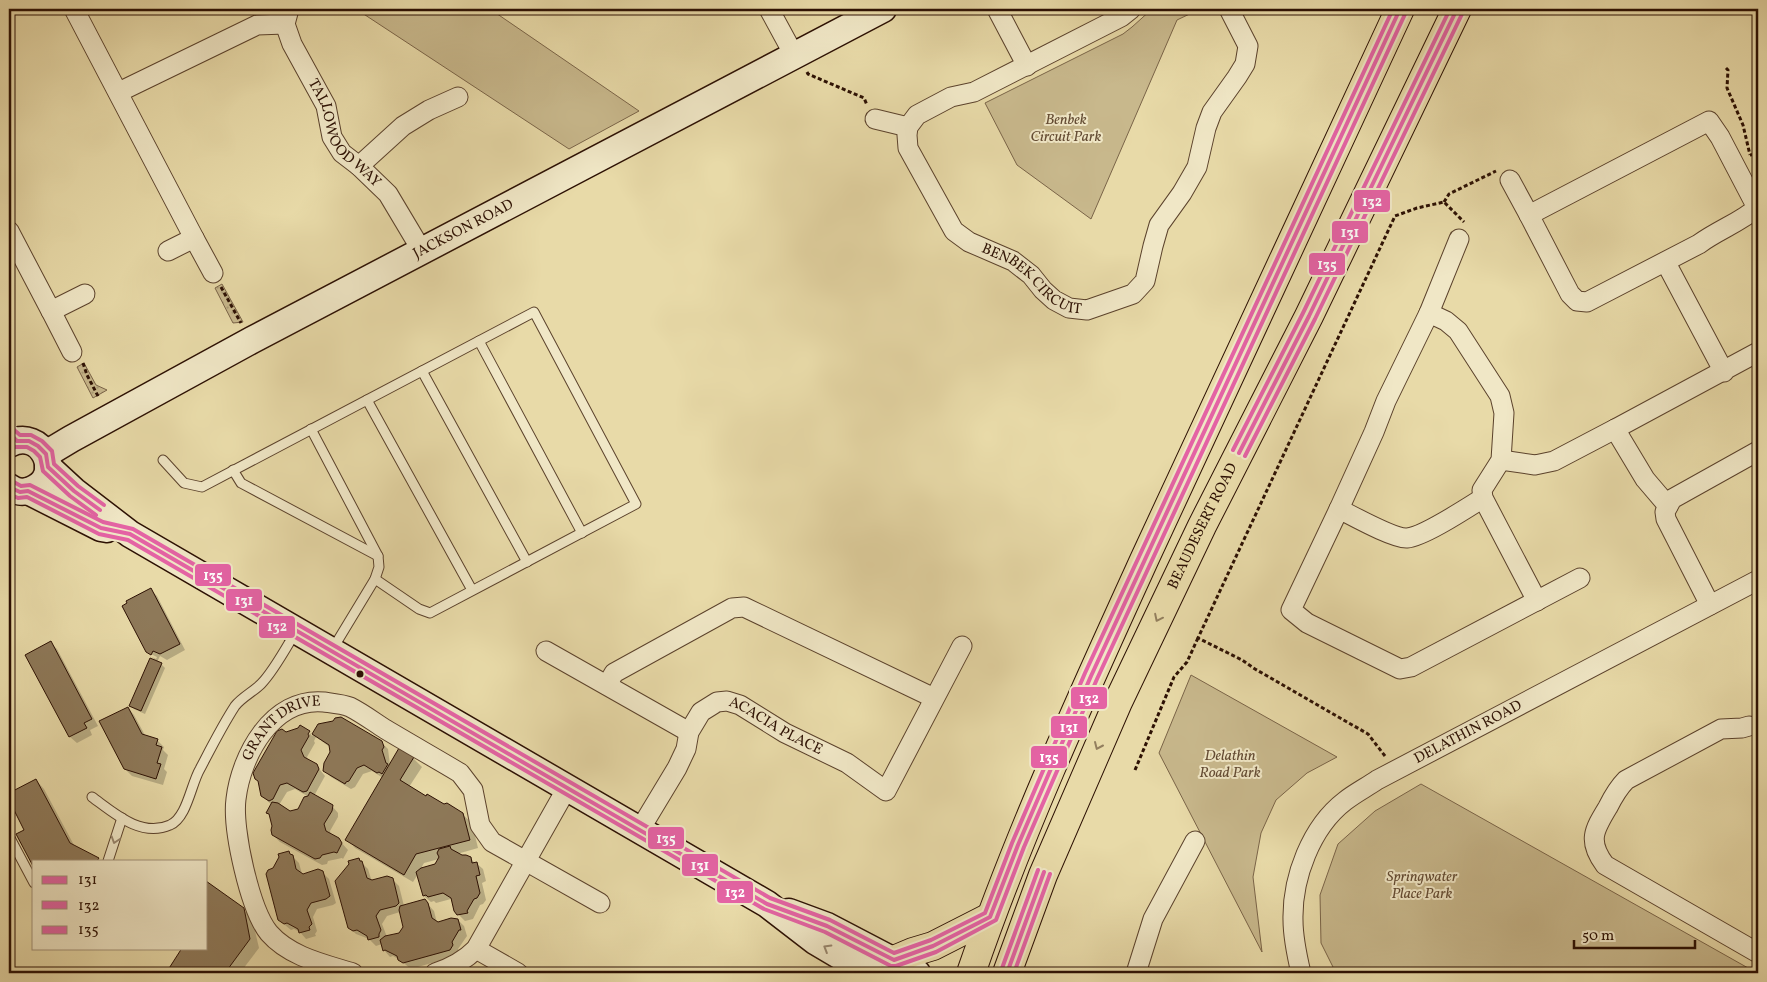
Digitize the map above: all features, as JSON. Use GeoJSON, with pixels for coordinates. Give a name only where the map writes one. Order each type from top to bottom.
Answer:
{"type":"FeatureCollection","features":[{"type":"Feature","properties":{"kind":"highway"},"geometry":{"type":"LineString","coordinates":[[970,973],[1018,845],[1091,676],[1400,9]]}},
{"type":"Feature","properties":{"kind":"highway","name":"BEAUDESERT ROAD"},"geometry":{"type":"LineString","coordinates":[[1016,966],[1043,875],[1118,702],[1202,526],[1309,316],[1457,9]]}},
{"type":"Feature","properties":{"kind":"highway"},"geometry":{"type":"LineString","coordinates":[[891,967],[990,917]]}},
{"type":"Feature","properties":{"kind":"street"},"geometry":{"type":"LineString","coordinates":[[74,9],[213,273]]}},
{"type":"Feature","properties":{"kind":"street"},"geometry":{"type":"LineString","coordinates":[[769,9],[794,55]]}},
{"type":"Feature","properties":{"kind":"street","name":"JACKSON ROAD"},"geometry":{"type":"LineString","coordinates":[[47,461],[71,439],[252,340],[883,9]]}},
{"type":"Feature","properties":{"kind":"street"},"geometry":{"type":"LineString","coordinates":[[997,9],[1027,66]]}},
{"type":"Feature","properties":{"kind":"street"},"geometry":{"type":"LineString","coordinates":[[875,119],[908,127],[917,115],[951,97],[974,92],[1121,18],[1131,9]]}},
{"type":"Feature","properties":{"kind":"street","name":"BENBEK CIRCUIT"},"geometry":{"type":"LineString","coordinates":[[908,127],[908,148],[954,231],[969,242],[1013,261],[1031,275],[1054,300],[1069,308],[1087,310],[1133,294],[1145,281],[1160,225],[1197,167],[1206,128],[1212,112],[1238,77],[1245,64],[1248,46],[1229,9]]}},
{"type":"Feature","properties":{"kind":"street"},"geometry":{"type":"LineString","coordinates":[[119,92],[257,26],[287,16]]}},
{"type":"Feature","properties":{"kind":"street","name":"TALLOWOOD WAY"},"geometry":{"type":"LineString","coordinates":[[287,16],[292,44],[326,106],[332,137],[342,153],[359,166],[388,194],[422,251]]}},
{"type":"Feature","properties":{"kind":"street"},"geometry":{"type":"LineString","coordinates":[[359,166],[403,126],[429,110],[458,97]]}},
{"type":"Feature","properties":{"kind":"street"},"geometry":{"type":"LineString","coordinates":[[1510,180],[1570,294],[1577,301],[1587,302],[1666,263],[1714,233],[1751,214],[1758,207],[1709,120],[1529,215]]}},
{"type":"Feature","properties":{"kind":"street"},"geometry":{"type":"LineString","coordinates":[[9,231],[72,352]]}},
{"type":"Feature","properties":{"kind":"street"},"geometry":{"type":"LineString","coordinates":[[168,251],[194,238]]}},
{"type":"Feature","properties":{"kind":"street"},"geometry":{"type":"LineString","coordinates":[[1459,239],[1429,313],[1386,401],[1374,432],[1291,610],[1308,623],[1400,669],[1411,667],[1580,578]]}},
{"type":"Feature","properties":{"kind":"street"},"geometry":{"type":"LineString","coordinates":[[1666,263],[1724,372]]}},
{"type":"Feature","properties":{"kind":"street"},"geometry":{"type":"LineString","coordinates":[[51,311],[85,294]]}},
{"type":"Feature","properties":{"kind":"street"},"geometry":{"type":"LineString","coordinates":[[1429,313],[1446,321],[1458,331],[1500,396],[1504,413],[1501,460],[1482,490],[1483,498],[1537,601]]}},
{"type":"Feature","properties":{"kind":"street"},"geometry":{"type":"LineString","coordinates":[[1501,460],[1535,466],[1554,462],[1758,352]]}},
{"type":"Feature","properties":{"kind":"street"},"geometry":{"type":"LineString","coordinates":[[1615,429],[1645,479],[1668,506]]}},
{"type":"Feature","properties":{"kind":"street"},"geometry":{"type":"LineString","coordinates":[[12,439],[29,441],[38,446],[47,461],[74,491],[130,534],[767,904],[814,941],[869,973]]}},
{"type":"Feature","properties":{"kind":"street"},"geometry":{"type":"LineString","coordinates":[[1710,605],[1666,519],[1666,512],[1672,499],[1758,451]]}},
{"type":"Feature","properties":{"kind":"street"},"geometry":{"type":"LineString","coordinates":[[14,490],[36,488],[42,483],[46,475],[47,461]]}},
{"type":"Feature","properties":{"kind":"street"},"geometry":{"type":"LineString","coordinates":[[14,490],[100,528],[130,534]]}},
{"type":"Feature","properties":{"kind":"street"},"geometry":{"type":"LineString","coordinates":[[1339,509],[1393,535],[1406,538],[1418,535],[1483,498]]}},
{"type":"Feature","properties":{"kind":"street","name":"DELATHIN ROAD"},"geometry":{"type":"LineString","coordinates":[[1301,973],[1296,950],[1293,919],[1301,865],[1312,841],[1326,819],[1344,801],[1378,780],[1758,580]]}},
{"type":"Feature","properties":{"kind":"street"},"geometry":{"type":"LineString","coordinates":[[607,685],[614,674],[732,608],[744,607],[934,698],[962,646]]}},
{"type":"Feature","properties":{"kind":"street"},"geometry":{"type":"LineString","coordinates":[[546,651],[689,732]]}},
{"type":"Feature","properties":{"kind":"street","name":"ACACIA PLACE"},"geometry":{"type":"LineString","coordinates":[[639,831],[677,768],[686,749],[689,732],[701,712],[717,702],[727,701],[740,705],[785,733],[847,763],[886,791],[934,698]]}},
{"type":"Feature","properties":{"kind":"street","name":"GRANT DRIVE"},"geometry":{"type":"LineString","coordinates":[[353,973],[291,952],[269,933],[256,911],[236,829],[236,800],[248,755],[266,728],[281,714],[300,705],[322,702],[348,706],[460,773],[473,790],[480,825],[492,842],[600,903]]}},
{"type":"Feature","properties":{"kind":"street"},"geometry":{"type":"LineString","coordinates":[[1755,726],[1721,729],[1626,780],[1619,787],[1596,826],[1594,845],[1597,854],[1605,865],[1758,953]]}},
{"type":"Feature","properties":{"kind":"street"},"geometry":{"type":"LineString","coordinates":[[435,973],[448,970],[476,949],[568,788]]}},
{"type":"Feature","properties":{"kind":"street"},"geometry":{"type":"LineString","coordinates":[[1136,973],[1153,919],[1195,841]]}},
{"type":"Feature","properties":{"kind":"street"},"geometry":{"type":"LineString","coordinates":[[767,904],[827,926],[891,967],[918,973]]}},
{"type":"Feature","properties":{"kind":"street"},"geometry":{"type":"LineString","coordinates":[[476,949],[518,973]]}},
{"type":"Feature","properties":{"kind":"lane"},"geometry":{"type":"LineString","coordinates":[[163,460],[184,483],[202,487],[534,312],[636,504],[430,613],[419,609],[375,579]]}},
{"type":"Feature","properties":{"kind":"lane"},"geometry":{"type":"LineString","coordinates":[[479,341],[582,533]]}},
{"type":"Feature","properties":{"kind":"lane"},"geometry":{"type":"LineString","coordinates":[[422,371],[527,562]]}},
{"type":"Feature","properties":{"kind":"lane"},"geometry":{"type":"LineString","coordinates":[[367,400],[472,590]]}},
{"type":"Feature","properties":{"kind":"lane"},"geometry":{"type":"LineString","coordinates":[[312,429],[378,556],[379,567],[375,579],[331,651]]}},
{"type":"Feature","properties":{"kind":"lane"},"geometry":{"type":"LineString","coordinates":[[233,470],[241,483],[378,556]]}},
{"type":"Feature","properties":{"kind":"lane"},"geometry":{"type":"LineString","coordinates":[[92,797],[122,818],[143,828],[163,828],[173,824],[187,802],[198,771],[236,704],[262,683],[296,631]]}},
{"type":"Feature","properties":{"kind":"lane"},"geometry":{"type":"LineString","coordinates":[[108,860],[122,818]]}},
{"type":"Feature","properties":{"kind":"lane"},"geometry":{"type":"LineString","coordinates":[[9,836],[32,879]]}},
{"type":"Feature","properties":{"kind":"path"},"geometry":{"type":"LineString","coordinates":[[794,55],[808,74],[864,98],[875,119]]}},
{"type":"Feature","properties":{"kind":"path"},"geometry":{"type":"LineString","coordinates":[[1726,68],[1728,70],[1727,88],[1743,125],[1750,156],[1758,154]]}},
{"type":"Feature","properties":{"kind":"path"},"geometry":{"type":"LineString","coordinates":[[1135,770],[1174,678],[1187,662],[1395,216],[1417,208],[1444,202],[1449,194],[1495,170],[1510,180]]}},
{"type":"Feature","properties":{"kind":"path"},"geometry":{"type":"LineString","coordinates":[[1444,202],[1467,227],[1459,239]]}},
{"type":"Feature","properties":{"kind":"path"},"geometry":{"type":"LineString","coordinates":[[213,273],[252,340]]}},
{"type":"Feature","properties":{"kind":"path"},"geometry":{"type":"LineString","coordinates":[[72,352],[82,358],[87,374],[100,398]]}},
{"type":"Feature","properties":{"kind":"path"},"geometry":{"type":"LineString","coordinates":[[1198,638],[1242,660],[1254,669],[1368,734],[1385,756]]}},
{"type":"Feature","properties":{"kind":"green space"},"geometry":{"type":"Polygon","coordinates":[[[356,9],[490,9],[639,111],[569,149],[356,9]]]}},
{"type":"Feature","properties":{"kind":"green space","name":"Benbek Circuit Park"},"geometry":{"type":"Polygon","coordinates":[[[1152,9],[1200,9],[1177,20],[1091,219],[1017,165],[985,103],[1123,34],[1152,9]]]}},
{"type":"Feature","properties":{"kind":"green space"},"geometry":{"type":"Polygon","coordinates":[[[222,284],[243,322],[233,323],[215,288],[222,284]]]}},
{"type":"Feature","properties":{"kind":"green space"},"geometry":{"type":"Polygon","coordinates":[[[84,363],[96,385],[107,390],[93,398],[77,367],[84,363]]]}},
{"type":"Feature","properties":{"kind":"green space","name":"Delathin Road Park"},"geometry":{"type":"Polygon","coordinates":[[[1191,675],[1337,757],[1307,773],[1276,800],[1261,833],[1253,877],[1262,952],[1159,753],[1191,675]]]}},
{"type":"Feature","properties":{"kind":"green space","name":"Springwater Place Park"},"geometry":{"type":"Polygon","coordinates":[[[1421,784],[1757,973],[1336,973],[1321,943],[1320,895],[1338,844],[1375,811],[1421,784]]]}},
{"type":"Feature","properties":{"kind":"building"},"geometry":{"type":"Polygon","coordinates":[[[151,588],[180,644],[160,654],[153,651],[151,655],[146,652],[122,606],[127,603],[126,601],[151,588]]]}},
{"type":"Feature","properties":{"kind":"building"},"geometry":{"type":"Polygon","coordinates":[[[51,641],[92,719],[84,723],[87,728],[69,737],[25,655],[51,641]]]}},
{"type":"Feature","properties":{"kind":"building"},"geometry":{"type":"Polygon","coordinates":[[[150,658],[162,663],[141,711],[129,706],[150,658]]]}},
{"type":"Feature","properties":{"kind":"building"},"geometry":{"type":"Polygon","coordinates":[[[128,707],[142,734],[158,739],[156,745],[162,747],[157,763],[161,764],[156,779],[124,769],[99,721],[128,707]]]}},
{"type":"Feature","properties":{"kind":"building"},"geometry":{"type":"Polygon","coordinates":[[[341,717],[382,741],[384,747],[382,750],[388,764],[382,774],[364,765],[357,768],[345,784],[323,771],[324,763],[330,752],[329,745],[312,734],[318,724],[341,717]]]}},
{"type":"Feature","properties":{"kind":"building"},"geometry":{"type":"Polygon","coordinates":[[[300,725],[310,731],[301,750],[304,757],[317,764],[319,769],[307,791],[303,792],[287,783],[280,785],[273,799],[269,801],[261,796],[258,781],[253,773],[277,731],[282,729],[286,732],[298,728],[300,725]]]}},
{"type":"Feature","properties":{"kind":"building"},"geometry":{"type":"Polygon","coordinates":[[[399,748],[414,757],[400,780],[426,796],[427,794],[444,804],[447,803],[463,813],[470,840],[416,854],[404,875],[345,840],[399,748]]]}},
{"type":"Feature","properties":{"kind":"building"},"geometry":{"type":"Polygon","coordinates":[[[36,779],[70,843],[99,858],[98,860],[32,860],[32,864],[16,834],[24,830],[9,800],[9,793],[36,779]]]}},
{"type":"Feature","properties":{"kind":"building"},"geometry":{"type":"Polygon","coordinates":[[[310,792],[333,805],[332,811],[324,824],[326,831],[339,838],[342,843],[337,853],[322,855],[320,858],[315,859],[272,835],[269,814],[266,813],[272,802],[278,803],[290,811],[298,809],[304,797],[308,796],[310,792]]]}},
{"type":"Feature","properties":{"kind":"building"},"geometry":{"type":"Polygon","coordinates":[[[450,846],[451,849],[462,855],[471,857],[472,863],[477,862],[480,875],[476,876],[480,893],[474,899],[467,911],[468,913],[457,915],[451,898],[443,893],[428,897],[426,895],[423,896],[416,872],[421,868],[435,864],[439,857],[437,853],[439,849],[450,846]]]}},
{"type":"Feature","properties":{"kind":"building"},"geometry":{"type":"Polygon","coordinates":[[[289,851],[293,855],[296,869],[303,874],[318,869],[323,871],[330,896],[311,903],[307,910],[312,924],[309,927],[310,930],[299,933],[298,929],[278,920],[266,874],[268,870],[273,868],[279,857],[278,854],[289,851]]]}},
{"type":"Feature","properties":{"kind":"building"},"geometry":{"type":"Polygon","coordinates":[[[359,858],[362,861],[367,878],[372,880],[387,876],[393,878],[399,903],[396,906],[380,910],[376,916],[381,930],[379,937],[368,940],[367,936],[357,930],[353,931],[348,928],[335,881],[349,864],[348,861],[359,858]]]}},
{"type":"Feature","properties":{"kind":"building"},"geometry":{"type":"Polygon","coordinates":[[[208,882],[244,908],[250,939],[225,973],[166,973],[181,950],[208,950],[208,882]]]}},
{"type":"Feature","properties":{"kind":"building"},"geometry":{"type":"Polygon","coordinates":[[[425,899],[432,918],[438,922],[451,918],[458,919],[461,930],[459,930],[452,942],[453,945],[450,950],[403,963],[398,960],[397,956],[385,950],[383,951],[380,940],[385,936],[399,933],[403,927],[399,910],[400,906],[425,899]]]}},
{"type":"Feature","properties":{"kind":"transit line","name":"135"},"geometry":{"type":"LineString","coordinates":[[12,481],[21,486],[30,485],[103,522],[133,529],[770,898],[830,920],[894,953],[931,940],[985,913],[1012,843],[1085,673],[1393,9]]}},
{"type":"Feature","properties":{"kind":"transit line","name":"131"},"geometry":{"type":"LineString","coordinates":[[9,487],[20,492],[28,491],[101,528],[130,534],[767,904],[827,926],[894,960],[933,946],[990,917],[1018,845],[1091,676],[1400,9]]}},
{"type":"Feature","properties":{"kind":"transit line","name":"135"},"geometry":{"type":"LineString","coordinates":[[1233,450],[1303,313],[1450,9]]}},
{"type":"Feature","properties":{"kind":"transit line","name":"131"},"geometry":{"type":"LineString","coordinates":[[1239,453],[1309,316],[1457,9]]}},
{"type":"Feature","properties":{"kind":"transit line","name":"132"},"geometry":{"type":"LineString","coordinates":[[9,494],[18,498],[27,497],[99,534],[128,540],[764,909],[825,932],[891,966],[896,966],[936,952],[996,920],[1024,847],[1097,679],[1406,12]]}},
{"type":"Feature","properties":{"kind":"transit line","name":"132"},"geometry":{"type":"LineString","coordinates":[[1245,456],[1315,319],[1463,12]]}},
{"type":"Feature","properties":{"kind":"transit line","name":"135"},"geometry":{"type":"LineString","coordinates":[[13,429],[20,435],[31,435],[42,441],[52,451],[54,464],[78,486],[104,505]]}},
{"type":"Feature","properties":{"kind":"transit line","name":"131"},"geometry":{"type":"LineString","coordinates":[[9,433],[17,441],[29,441],[38,446],[46,454],[48,467],[74,491],[100,510]]}},
{"type":"Feature","properties":{"kind":"transit line","name":"132"},"geometry":{"type":"LineString","coordinates":[[9,442],[15,447],[27,447],[34,451],[40,457],[43,471],[70,496],[96,515]]}},
{"type":"Feature","properties":{"kind":"transit line","name":"135"},"geometry":{"type":"LineString","coordinates":[[1001,971],[1038,870]]}},
{"type":"Feature","properties":{"kind":"transit line","name":"131"},"geometry":{"type":"LineString","coordinates":[[1007,973],[1044,872]]}},
{"type":"Feature","properties":{"kind":"transit line","name":"132"},"geometry":{"type":"LineString","coordinates":[[1014,973],[1050,874]]}}]}
